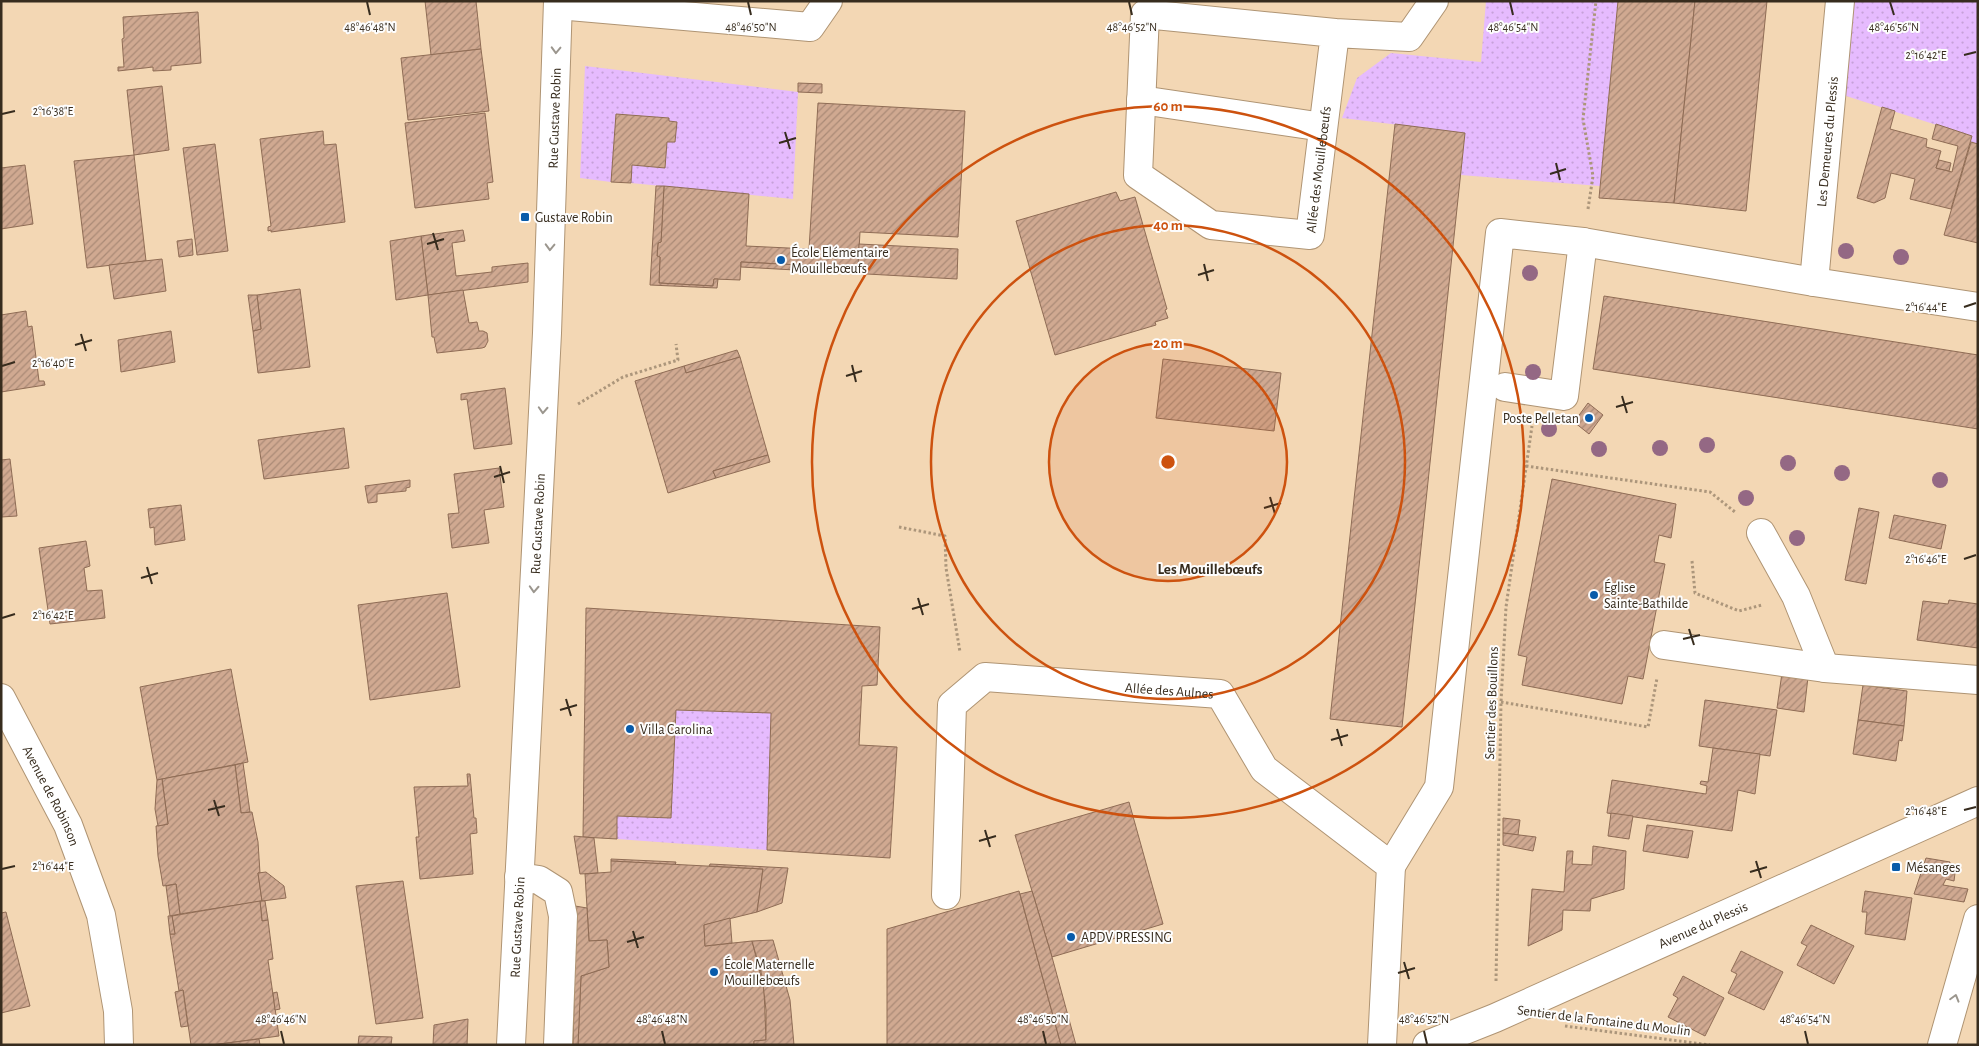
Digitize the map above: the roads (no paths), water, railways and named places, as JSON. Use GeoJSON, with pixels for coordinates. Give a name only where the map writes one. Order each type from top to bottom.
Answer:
{"type":"FeatureCollection","features":[{"type":"Feature","properties":{"kind":"street"},"geometry":{"type":"LineString","coordinates":[[558,3],[810,27],[828,1]]}},
{"type":"Feature","properties":{"kind":"street"},"geometry":{"type":"LineString","coordinates":[[1323,127],[1141,100],[1145,14],[1336,33],[1409,36],[1434,1]]}},
{"type":"Feature","properties":{"kind":"street","name":"Les Demeures du Plessis"},"geometry":{"type":"LineString","coordinates":[[1814,282],[1840,1]]}},
{"type":"Feature","properties":{"kind":"street","name":"Rue Gustave Robin"},"geometry":{"type":"LineString","coordinates":[[511,1045],[547,333],[558,3]]}},
{"type":"Feature","properties":{"kind":"street","name":"Allée des Mouillebœufs"},"geometry":{"type":"LineString","coordinates":[[1141,100],[1138,175],[1211,225],[1310,235],[1336,33]]}},
{"type":"Feature","properties":{"kind":"street"},"geometry":{"type":"LineString","coordinates":[[1382,1045],[1391,866],[1439,787],[1500,233],[1583,242],[1814,282],[1978,307]]}},
{"type":"Feature","properties":{"kind":"street"},"geometry":{"type":"LineString","coordinates":[[1505,388],[1564,396],[1583,242]]}},
{"type":"Feature","properties":{"kind":"street"},"geometry":{"type":"LineString","coordinates":[[1761,534],[1796,596],[1825,668]]}},
{"type":"Feature","properties":{"kind":"street"},"geometry":{"type":"LineString","coordinates":[[1664,644],[1825,668],[1978,680]]}},
{"type":"Feature","properties":{"kind":"street","name":"Allée des Aulnes"},"geometry":{"type":"LineString","coordinates":[[946,895],[952,705],[985,677],[1220,694],[1264,769],[1391,866]]}},
{"type":"Feature","properties":{"kind":"street","name":"Avenue de Robinson"},"geometry":{"type":"LineString","coordinates":[[1,698],[68,825],[101,915],[118,1011],[119,1045]]}},
{"type":"Feature","properties":{"kind":"street","name":"Avenue du Plessis"},"geometry":{"type":"LineString","coordinates":[[1427,1045],[1495,1018],[1978,801]]}},
{"type":"Feature","properties":{"kind":"street"},"geometry":{"type":"LineString","coordinates":[[519,877],[539,880],[558,892],[563,916],[558,1045]]}},
{"type":"Feature","properties":{"kind":"street"},"geometry":{"type":"LineString","coordinates":[[1942,1045],[1978,919]]}},
{"type":"Feature","properties":{"kind":"place","name":"Gustave Robin"},"geometry":{"type":"Point","coordinates":[525,217]}},
{"type":"Feature","properties":{"kind":"place","name":"École Elémentaire Mouillebœufs"},"geometry":{"type":"Point","coordinates":[781,260]}},
{"type":"Feature","properties":{"kind":"place","name":"Poste Pelletan"},"geometry":{"type":"Point","coordinates":[1589,418]}},
{"type":"Feature","properties":{"kind":"place","name":"Église Sainte-Bathilde"},"geometry":{"type":"Point","coordinates":[1594,595]}},
{"type":"Feature","properties":{"kind":"place","name":"Villa Carolina"},"geometry":{"type":"Point","coordinates":[630,729]}},
{"type":"Feature","properties":{"kind":"place","name":"Mésanges"},"geometry":{"type":"Point","coordinates":[1896,867]}},
{"type":"Feature","properties":{"kind":"place","name":"APDV PRESSING"},"geometry":{"type":"Point","coordinates":[1071,937]}},
{"type":"Feature","properties":{"kind":"place","name":"École Maternelle Mouillebœufs"},"geometry":{"type":"Point","coordinates":[714,972]}},
{"type":"Feature","properties":{"kind":"district","name":"Les Mouillebœufs"},"geometry":{"type":"Point","coordinates":[1210,569]}}]}
